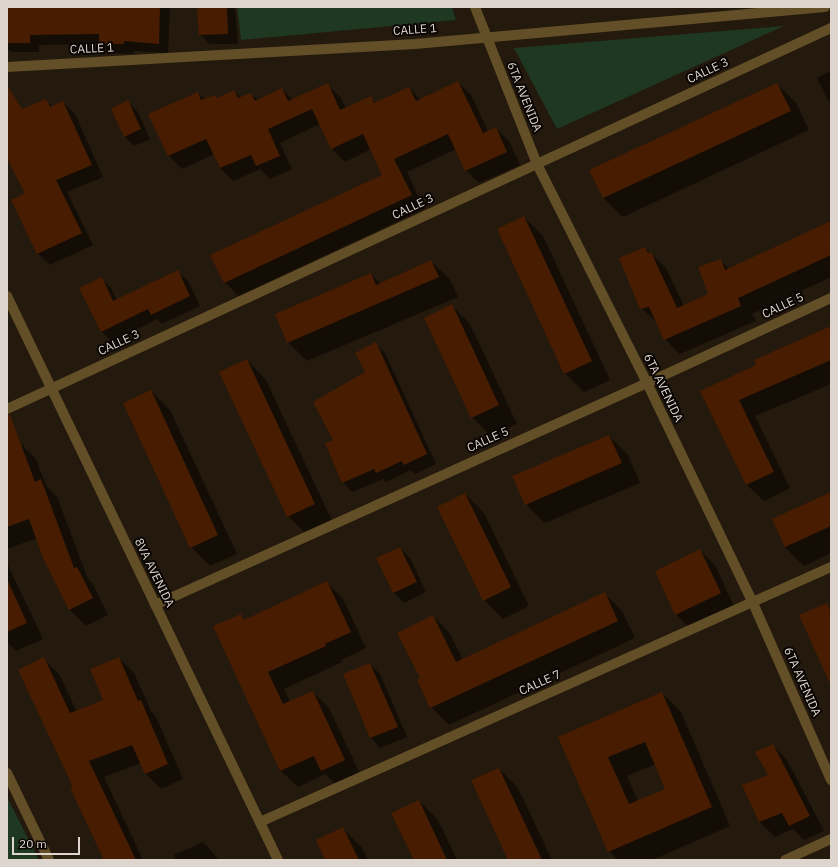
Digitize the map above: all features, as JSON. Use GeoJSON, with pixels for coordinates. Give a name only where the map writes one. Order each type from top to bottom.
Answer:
{"type":"FeatureCollection","features":[{"type":"Feature","properties":{"kind":"street","name":"6TA AVENIDA"},"geometry":{"type":"LineString","coordinates":[[475,7],[537,164],[647,383],[753,603],[831,780]]}},
{"type":"Feature","properties":{"kind":"street","name":"CALLE 1"},"geometry":{"type":"LineString","coordinates":[[7,67],[408,44],[825,7]]}},
{"type":"Feature","properties":{"kind":"street","name":"CALLE 3"},"geometry":{"type":"LineString","coordinates":[[7,409],[831,28]]}},
{"type":"Feature","properties":{"kind":"street","name":"8VA AVENIDA"},"geometry":{"type":"LineString","coordinates":[[7,296],[278,860]]}},
{"type":"Feature","properties":{"kind":"street","name":"CALLE 5"},"geometry":{"type":"LineString","coordinates":[[155,605],[647,383],[831,298]]}},
{"type":"Feature","properties":{"kind":"street","name":"CALLE 7"},"geometry":{"type":"LineString","coordinates":[[260,822],[831,567]]}},
{"type":"Feature","properties":{"kind":"street"},"geometry":{"type":"LineString","coordinates":[[7,773],[49,860]]}},
{"type":"Feature","properties":{"kind":"street"},"geometry":{"type":"LineString","coordinates":[[785,860],[831,839]]}},
{"type":"Feature","properties":{"kind":"green space"},"geometry":{"type":"Polygon","coordinates":[[[237,7],[452,7],[456,20],[241,40],[237,7]]]}},
{"type":"Feature","properties":{"kind":"green space"},"geometry":{"type":"Polygon","coordinates":[[[784,26],[557,129],[514,48],[784,26]]]}},
{"type":"Feature","properties":{"kind":"green space"},"geometry":{"type":"Polygon","coordinates":[[[7,797],[39,860],[7,860],[7,797]]]}},
{"type":"Feature","properties":{"kind":"building"},"geometry":{"type":"Polygon","coordinates":[[[7,7],[160,7],[159,44],[124,41],[124,44],[99,44],[99,34],[30,35],[30,43],[7,43],[7,7]]]}},
{"type":"Feature","properties":{"kind":"building"},"geometry":{"type":"Polygon","coordinates":[[[197,7],[227,7],[228,34],[199,35],[197,7]]]}},
{"type":"Feature","properties":{"kind":"building"},"geometry":{"type":"Polygon","coordinates":[[[458,81],[483,133],[496,127],[507,152],[465,171],[448,134],[394,159],[412,195],[224,283],[210,255],[382,175],[363,134],[331,149],[312,109],[268,129],[280,156],[256,166],[251,155],[220,168],[206,139],[168,156],[148,114],[198,92],[201,100],[215,95],[217,98],[234,90],[238,98],[251,93],[255,101],[282,88],[288,101],[328,83],[340,110],[371,96],[374,103],[409,87],[416,101],[458,81]]]}},
{"type":"Feature","properties":{"kind":"building"},"geometry":{"type":"Polygon","coordinates":[[[777,83],[791,111],[603,198],[589,170],[777,83]]]}},
{"type":"Feature","properties":{"kind":"building"},"geometry":{"type":"Polygon","coordinates":[[[7,85],[22,109],[46,99],[50,107],[63,101],[92,165],[56,180],[82,233],[37,254],[11,200],[25,193],[7,159],[7,85]]]}},
{"type":"Feature","properties":{"kind":"building"},"geometry":{"type":"Polygon","coordinates":[[[128,100],[141,129],[124,137],[111,109],[128,100]]]}},
{"type":"Feature","properties":{"kind":"building"},"geometry":{"type":"Polygon","coordinates":[[[524,216],[592,361],[564,374],[497,229],[524,216]]]}},
{"type":"Feature","properties":{"kind":"building"},"geometry":{"type":"Polygon","coordinates":[[[831,221],[831,255],[738,298],[741,306],[664,340],[649,307],[640,309],[619,258],[645,247],[648,253],[651,252],[677,308],[708,294],[698,267],[721,259],[725,270],[831,221]]]}},
{"type":"Feature","properties":{"kind":"building"},"geometry":{"type":"Polygon","coordinates":[[[431,260],[439,277],[287,343],[275,314],[371,273],[376,285],[431,260]]]}},
{"type":"Feature","properties":{"kind":"building"},"geometry":{"type":"Polygon","coordinates":[[[178,270],[190,296],[151,315],[148,309],[101,332],[79,288],[102,277],[113,301],[178,270]]]}},
{"type":"Feature","properties":{"kind":"building"},"geometry":{"type":"Polygon","coordinates":[[[452,304],[499,405],[471,418],[424,318],[452,304]]]}},
{"type":"Feature","properties":{"kind":"building"},"geometry":{"type":"Polygon","coordinates":[[[831,326],[831,360],[739,400],[774,472],[746,485],[700,391],[756,365],[754,360],[831,326]]]}},
{"type":"Feature","properties":{"kind":"building"},"geometry":{"type":"Polygon","coordinates":[[[376,342],[427,454],[404,465],[402,461],[376,473],[374,469],[342,483],[325,443],[333,440],[313,402],[365,372],[355,353],[376,342]]]}},
{"type":"Feature","properties":{"kind":"building"},"geometry":{"type":"Polygon","coordinates":[[[247,359],[315,504],[287,517],[219,372],[247,359]]]}},
{"type":"Feature","properties":{"kind":"building"},"geometry":{"type":"Polygon","coordinates":[[[151,390],[218,535],[190,548],[123,403],[151,390]]]}},
{"type":"Feature","properties":{"kind":"building"},"geometry":{"type":"Polygon","coordinates":[[[7,415],[10,415],[35,482],[41,479],[74,568],[77,567],[93,598],[69,610],[43,558],[29,519],[7,527],[7,415]]]}},
{"type":"Feature","properties":{"kind":"building"},"geometry":{"type":"Polygon","coordinates":[[[609,435],[622,463],[525,505],[512,476],[609,435]]]}},
{"type":"Feature","properties":{"kind":"building"},"geometry":{"type":"Polygon","coordinates":[[[831,492],[831,526],[785,547],[772,519],[831,492]]]}},
{"type":"Feature","properties":{"kind":"building"},"geometry":{"type":"Polygon","coordinates":[[[465,493],[511,587],[483,601],[437,507],[465,493]]]}},
{"type":"Feature","properties":{"kind":"building"},"geometry":{"type":"Polygon","coordinates":[[[400,547],[417,582],[393,593],[376,558],[400,547]]]}},
{"type":"Feature","properties":{"kind":"building"},"geometry":{"type":"Polygon","coordinates":[[[700,549],[721,593],[675,615],[655,571],[700,549]]]}},
{"type":"Feature","properties":{"kind":"building"},"geometry":{"type":"Polygon","coordinates":[[[7,579],[27,623],[7,632],[7,579]]]}},
{"type":"Feature","properties":{"kind":"building"},"geometry":{"type":"Polygon","coordinates":[[[327,581],[351,632],[325,644],[326,646],[268,672],[283,704],[313,691],[345,760],[321,771],[314,756],[280,771],[213,626],[241,614],[244,620],[327,581]]]}},
{"type":"Feature","properties":{"kind":"building"},"geometry":{"type":"Polygon","coordinates":[[[605,592],[618,621],[430,708],[417,680],[420,678],[397,633],[433,615],[456,662],[605,592]]]}},
{"type":"Feature","properties":{"kind":"building"},"geometry":{"type":"Polygon","coordinates":[[[827,603],[831,613],[831,686],[799,615],[827,603]]]}},
{"type":"Feature","properties":{"kind":"building"},"geometry":{"type":"Polygon","coordinates":[[[44,657],[70,713],[103,700],[90,669],[119,657],[138,701],[141,700],[168,764],[145,774],[132,745],[89,761],[136,860],[104,860],[70,788],[73,787],[18,670],[44,657]]]}},
{"type":"Feature","properties":{"kind":"building"},"geometry":{"type":"Polygon","coordinates":[[[370,663],[398,727],[370,738],[343,674],[370,663]]]}},
{"type":"Feature","properties":{"kind":"building"},"geometry":{"type":"Polygon","coordinates":[[[662,692],[712,807],[608,852],[558,737],[662,692]],[[645,742],[608,757],[629,804],[665,789],[645,742]]]}},
{"type":"Feature","properties":{"kind":"building"},"geometry":{"type":"Polygon","coordinates":[[[773,744],[810,816],[789,826],[782,813],[759,822],[742,785],[768,775],[755,752],[773,744]]]}},
{"type":"Feature","properties":{"kind":"building"},"geometry":{"type":"Polygon","coordinates":[[[499,768],[542,860],[508,860],[471,780],[499,768]]]}},
{"type":"Feature","properties":{"kind":"building"},"geometry":{"type":"Polygon","coordinates":[[[419,800],[447,860],[414,860],[391,813],[419,800]]]}},
{"type":"Feature","properties":{"kind":"building"},"geometry":{"type":"Polygon","coordinates":[[[343,827],[359,860],[325,860],[316,840],[343,827]]]}}]}
